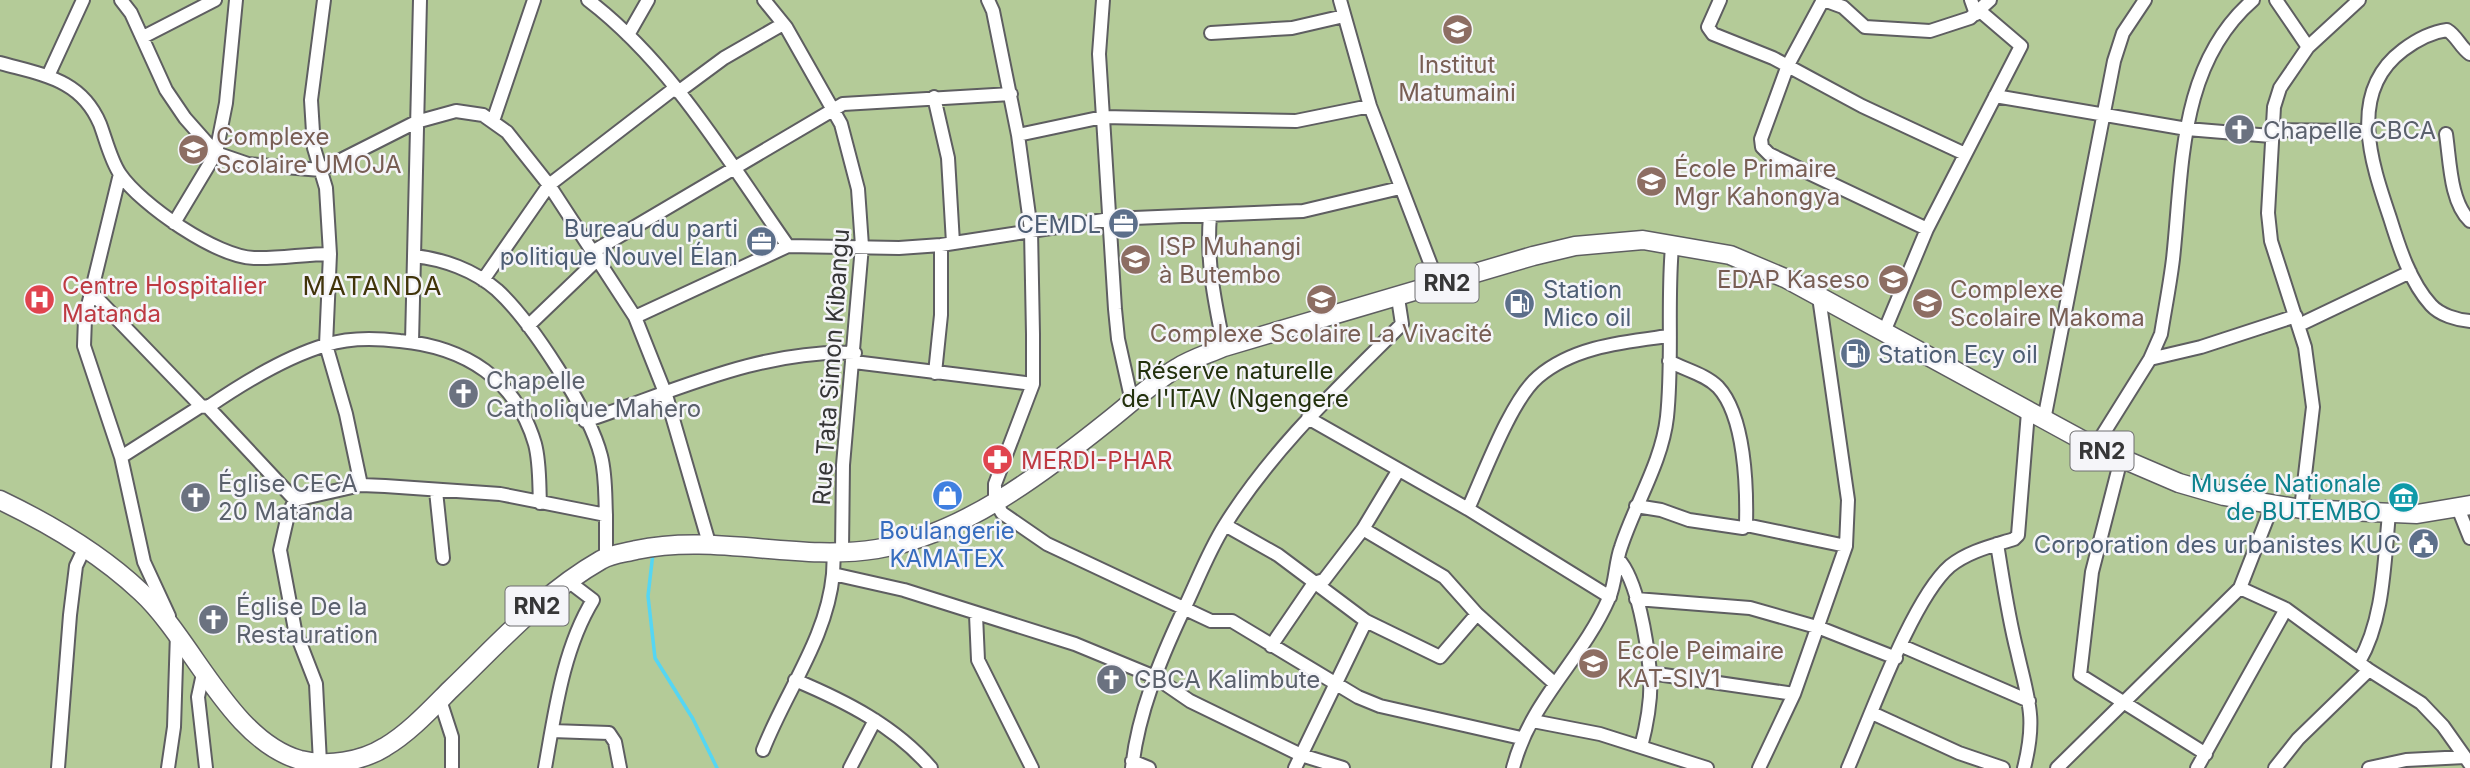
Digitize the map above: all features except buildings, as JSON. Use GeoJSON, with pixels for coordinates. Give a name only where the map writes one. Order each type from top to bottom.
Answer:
{"type":"FeatureCollection","features":[{"type":"Feature","properties":{"kind":"highway","name":"RN2"},"geometry":{"type":"LineString","coordinates":[[0,500],[43,521],[141,592],[204,669],[244,724],[263,744],[284,755],[320,763],[342,762],[384,748],[440,700],[545,598],[606,557],[654,546],[709,543],[838,551],[896,545],[938,531],[995,501],[1181,365],[1224,347],[1575,246],[1643,240],[1672,247],[1704,248],[1730,255],[1819,297],[2095,447],[2179,483],[2272,506],[2301,509],[2417,514],[2464,506]]}},
{"type":"Feature","properties":{"kind":"street"},"geometry":{"type":"LineString","coordinates":[[48,76],[83,0]]}},
{"type":"Feature","properties":{"kind":"street"},"geometry":{"type":"LineString","coordinates":[[121,0],[142,37],[166,90],[185,118],[216,153],[248,164],[321,170],[416,122],[456,111],[483,115],[507,132],[549,185],[635,317],[666,395],[709,543]]}},
{"type":"Feature","properties":{"kind":"street"},"geometry":{"type":"LineString","coordinates":[[142,37],[215,0]]}},
{"type":"Feature","properties":{"kind":"street"},"geometry":{"type":"LineString","coordinates":[[174,223],[216,153],[226,103],[236,0]]}},
{"type":"Feature","properties":{"kind":"street"},"geometry":{"type":"LineString","coordinates":[[324,0],[311,100],[314,148],[326,188],[330,254],[326,345],[346,414],[361,485]]}},
{"type":"Feature","properties":{"kind":"street"},"geometry":{"type":"LineString","coordinates":[[412,342],[419,0]]}},
{"type":"Feature","properties":{"kind":"street"},"geometry":{"type":"LineString","coordinates":[[493,121],[534,0]]}},
{"type":"Feature","properties":{"kind":"street"},"geometry":{"type":"LineString","coordinates":[[588,0],[628,35],[676,90],[788,246]]}},
{"type":"Feature","properties":{"kind":"street"},"geometry":{"type":"LineString","coordinates":[[628,35],[648,0]]}},
{"type":"Feature","properties":{"kind":"street","name":"Rue Tata Simon Kibangu"},"geometry":{"type":"LineString","coordinates":[[763,750],[824,619],[838,551],[862,246],[862,216],[854,164],[841,124],[783,24],[764,0]]}},
{"type":"Feature","properties":{"kind":"street"},"geometry":{"type":"LineString","coordinates":[[988,0],[993,11],[1011,94],[1031,230],[1033,384],[995,484],[995,501],[1002,513],[1047,544],[1212,621],[1232,621],[1333,685],[1380,706],[1521,738]]}},
{"type":"Feature","properties":{"kind":"street"},"geometry":{"type":"LineString","coordinates":[[1103,0],[1099,54],[1118,339],[1132,402]]}},
{"type":"Feature","properties":{"kind":"street"},"geometry":{"type":"LineString","coordinates":[[1340,0],[1370,106],[1399,188],[1439,286]]}},
{"type":"Feature","properties":{"kind":"street"},"geometry":{"type":"LineString","coordinates":[[1720,0],[1708,27],[1713,34],[1788,65],[1862,106],[1965,153]]}},
{"type":"Feature","properties":{"kind":"street"},"geometry":{"type":"LineString","coordinates":[[1927,229],[1769,154],[1762,147],[1761,139],[1788,65],[1823,0],[1843,7],[1865,27],[1930,31],[1978,13],[1990,0]]}},
{"type":"Feature","properties":{"kind":"street"},"geometry":{"type":"LineString","coordinates":[[1884,332],[1927,229],[2021,46],[1978,13],[1971,0]]}},
{"type":"Feature","properties":{"kind":"street"},"geometry":{"type":"LineString","coordinates":[[1848,768],[1899,652],[1933,584],[1967,554],[2018,535],[2036,416],[2101,115],[2123,33],[2144,0]]}},
{"type":"Feature","properties":{"kind":"street"},"geometry":{"type":"LineString","coordinates":[[2095,447],[2150,359],[2161,334],[2192,99],[2214,45],[2230,22],[2253,0]]}},
{"type":"Feature","properties":{"kind":"street"},"geometry":{"type":"LineString","coordinates":[[2276,0],[2308,47]]}},
{"type":"Feature","properties":{"kind":"street"},"geometry":{"type":"LineString","coordinates":[[2301,509],[2313,407],[2310,373],[2298,321],[2271,241],[2267,186],[2271,133],[2280,88],[2308,47],[2359,0]]}},
{"type":"Feature","properties":{"kind":"street"},"geometry":{"type":"LineString","coordinates":[[1211,33],[1292,28],[1344,16]]}},
{"type":"Feature","properties":{"kind":"street"},"geometry":{"type":"LineString","coordinates":[[483,280],[549,185],[676,90],[783,24]]}},
{"type":"Feature","properties":{"kind":"street"},"geometry":{"type":"LineString","coordinates":[[2470,54],[2460,47],[2454,34],[2447,30],[2406,48],[2390,61],[2376,82],[2369,100],[2368,131],[2378,184],[2410,272],[2431,305],[2441,313],[2470,321]]}},
{"type":"Feature","properties":{"kind":"street"},"geometry":{"type":"LineString","coordinates":[[0,63],[48,76],[75,88],[86,99],[97,118],[120,174],[189,234],[237,256],[254,258],[330,254]]}},
{"type":"Feature","properties":{"kind":"street"},"geometry":{"type":"LineString","coordinates":[[528,326],[596,254],[732,168],[843,104],[1011,94]]}},
{"type":"Feature","properties":{"kind":"street"},"geometry":{"type":"LineString","coordinates":[[1994,96],[2187,129],[2271,133],[2368,131]]}},
{"type":"Feature","properties":{"kind":"street"},"geometry":{"type":"LineString","coordinates":[[934,97],[950,172],[947,244],[935,373]]}},
{"type":"Feature","properties":{"kind":"street"},"geometry":{"type":"LineString","coordinates":[[1018,135],[1103,117],[1296,121],[1370,106]]}},
{"type":"Feature","properties":{"kind":"street"},"geometry":{"type":"LineString","coordinates":[[2446,134],[2456,194],[2464,215],[2470,221]]}},
{"type":"Feature","properties":{"kind":"street"},"geometry":{"type":"LineString","coordinates":[[120,174],[85,318],[84,346],[121,457],[144,562],[178,636],[174,671],[174,727],[168,768]]}},
{"type":"Feature","properties":{"kind":"street"},"geometry":{"type":"LineString","coordinates":[[635,317],[788,246],[899,248],[947,244],[1110,219],[1303,211],[1399,188]]}},
{"type":"Feature","properties":{"kind":"street"},"geometry":{"type":"LineString","coordinates":[[1210,216],[1210,273],[1224,347]]}},
{"type":"Feature","properties":{"kind":"street"},"geometry":{"type":"LineString","coordinates":[[1513,768],[1521,738],[1553,683],[1568,671],[1610,597],[1618,559],[1636,506],[1655,463],[1667,420],[1672,247]]}},
{"type":"Feature","properties":{"kind":"street"},"geometry":{"type":"LineString","coordinates":[[414,256],[444,261],[497,290],[548,354],[601,454],[605,477],[606,557]]}},
{"type":"Feature","properties":{"kind":"street"},"geometry":{"type":"LineString","coordinates":[[2150,359],[2298,321],[2410,272]]}},
{"type":"Feature","properties":{"kind":"street"},"geometry":{"type":"LineString","coordinates":[[92,293],[295,500]]}},
{"type":"Feature","properties":{"kind":"street"},"geometry":{"type":"LineString","coordinates":[[1759,768],[1794,694],[1820,628],[1846,546],[1848,500],[1819,297]]}},
{"type":"Feature","properties":{"kind":"street"},"geometry":{"type":"LineString","coordinates":[[1149,768],[1132,764],[1155,677],[1200,571],[1225,525],[1257,478],[1308,418],[1402,324],[1398,298]]}},
{"type":"Feature","properties":{"kind":"street"},"geometry":{"type":"LineString","coordinates":[[1468,509],[1519,402],[1537,377],[1589,350],[1670,336]]}},
{"type":"Feature","properties":{"kind":"street"},"geometry":{"type":"LineString","coordinates":[[121,457],[233,390],[326,345],[349,339],[412,342],[440,346],[465,355],[513,397],[536,446],[540,503]]}},
{"type":"Feature","properties":{"kind":"street"},"geometry":{"type":"LineString","coordinates":[[585,421],[666,395],[719,373],[765,361],[819,352],[935,373],[1033,384]]}},
{"type":"Feature","properties":{"kind":"street"},"geometry":{"type":"LineString","coordinates":[[1669,361],[1718,388],[1737,422],[1746,499],[1746,525]]}},
{"type":"Feature","properties":{"kind":"street"},"geometry":{"type":"LineString","coordinates":[[1308,418],[1468,509],[1610,597]]}},
{"type":"Feature","properties":{"kind":"street"},"geometry":{"type":"LineString","coordinates":[[2121,459],[2092,572],[2080,675],[2206,754]]}},
{"type":"Feature","properties":{"kind":"street"},"geometry":{"type":"LineString","coordinates":[[1271,646],[1314,583],[1324,580],[1363,529],[1398,471]]}},
{"type":"Feature","properties":{"kind":"street"},"geometry":{"type":"LineString","coordinates":[[295,500],[361,485],[500,494],[606,515]]}},
{"type":"Feature","properties":{"kind":"street"},"geometry":{"type":"LineString","coordinates":[[436,491],[443,558]]}},
{"type":"Feature","properties":{"kind":"street"},"geometry":{"type":"LineString","coordinates":[[295,500],[288,515],[280,550],[295,630],[316,684],[320,763]]}},
{"type":"Feature","properties":{"kind":"street"},"geometry":{"type":"LineString","coordinates":[[1636,506],[1661,510],[1689,520],[1743,528],[1746,525],[1846,546]]}},
{"type":"Feature","properties":{"kind":"street"},"geometry":{"type":"LineString","coordinates":[[2057,768],[2241,588],[2272,506]]}},
{"type":"Feature","properties":{"kind":"street"},"geometry":{"type":"LineString","coordinates":[[2464,506],[2470,538]]}},
{"type":"Feature","properties":{"kind":"street"},"geometry":{"type":"LineString","coordinates":[[2275,768],[2364,666],[2381,589],[2389,514]]}},
{"type":"Feature","properties":{"kind":"street"},"geometry":{"type":"LineString","coordinates":[[1225,525],[1254,539],[1366,621],[1440,657],[1477,614]]}},
{"type":"Feature","properties":{"kind":"street"},"geometry":{"type":"LineString","coordinates":[[1363,529],[1444,577],[1477,614],[1553,683]]}},
{"type":"Feature","properties":{"kind":"street"},"geometry":{"type":"LineString","coordinates":[[1997,544],[2017,653],[2029,701],[2032,733],[2024,768]]}},
{"type":"Feature","properties":{"kind":"street"},"geometry":{"type":"LineString","coordinates":[[58,768],[70,615],[76,566],[83,549]]}},
{"type":"Feature","properties":{"kind":"street"},"geometry":{"type":"LineString","coordinates":[[1618,559],[1625,566],[1641,610],[1650,673],[1641,747]]}},
{"type":"Feature","properties":{"kind":"street"},"geometry":{"type":"LineString","coordinates":[[833,575],[904,590],[976,615],[1075,644],[1155,677],[1190,701],[1301,755],[1343,768]]}},
{"type":"Feature","properties":{"kind":"street"},"geometry":{"type":"LineString","coordinates":[[545,768],[570,653],[583,617],[593,600],[568,581]]}},
{"type":"Feature","properties":{"kind":"street"},"geometry":{"type":"LineString","coordinates":[[2241,588],[2286,609],[2364,666],[2421,703],[2443,726],[2467,760]]}},
{"type":"Feature","properties":{"kind":"street"},"geometry":{"type":"LineString","coordinates":[[1636,599],[1750,608],[1899,652],[2029,701]]}},
{"type":"Feature","properties":{"kind":"street"},"geometry":{"type":"LineString","coordinates":[[2197,768],[2286,609]]}},
{"type":"Feature","properties":{"kind":"street"},"geometry":{"type":"LineString","coordinates":[[976,615],[978,660],[1032,768]]}},
{"type":"Feature","properties":{"kind":"street"},"geometry":{"type":"LineString","coordinates":[[1295,768],[1366,621]]}},
{"type":"Feature","properties":{"kind":"street"},"geometry":{"type":"LineString","coordinates":[[204,669],[198,697],[206,768]]}},
{"type":"Feature","properties":{"kind":"street"},"geometry":{"type":"LineString","coordinates":[[1650,673],[1794,694]]}},
{"type":"Feature","properties":{"kind":"street"},"geometry":{"type":"LineString","coordinates":[[795,680],[876,720],[900,737],[930,768]]}},
{"type":"Feature","properties":{"kind":"street"},"geometry":{"type":"LineString","coordinates":[[440,700],[452,737],[452,768]]}},
{"type":"Feature","properties":{"kind":"street"},"geometry":{"type":"LineString","coordinates":[[1872,713],[1959,753],[2004,768]]}},
{"type":"Feature","properties":{"kind":"street"},"geometry":{"type":"LineString","coordinates":[[850,768],[876,720]]}},
{"type":"Feature","properties":{"kind":"street"},"geometry":{"type":"LineString","coordinates":[[1538,722],[1600,734],[1707,768]]}},
{"type":"Feature","properties":{"kind":"street"},"geometry":{"type":"LineString","coordinates":[[552,731],[609,733],[615,742],[620,768]]}},
{"type":"Feature","properties":{"kind":"street"},"geometry":{"type":"LineString","coordinates":[[2369,768],[2406,760],[2467,760]]}},
{"type":"Feature","properties":{"kind":"green space","name":"Réserve naturelle de l'ITAV (Ngengere"},"geometry":{"type":"Polygon","coordinates":[[[0,0],[2470,0],[2470,768],[0,768],[0,0]]]}},
{"type":"Feature","properties":{"kind":"waterway"},"geometry":{"type":"LineString","coordinates":[[653,553],[648,596],[655,658],[693,719],[717,768]]}},
{"type":"Feature","properties":{"kind":"place","name":"Institut Matumaini"},"geometry":{"type":"Point","coordinates":[1457,30]}},
{"type":"Feature","properties":{"kind":"place","name":"Chapelle CBCA"},"geometry":{"type":"Point","coordinates":[2240,130]}},
{"type":"Feature","properties":{"kind":"place","name":"Complexe Scolaire UMOJA"},"geometry":{"type":"Point","coordinates":[193,150]}},
{"type":"Feature","properties":{"kind":"place","name":"École Primaire Mgr Kahongya"},"geometry":{"type":"Point","coordinates":[1651,182]}},
{"type":"Feature","properties":{"kind":"place","name":"CEMDL"},"geometry":{"type":"Point","coordinates":[1124,224]}},
{"type":"Feature","properties":{"kind":"place","name":"Bureau du parti politique Nouvel Élan"},"geometry":{"type":"Point","coordinates":[761,242]}},
{"type":"Feature","properties":{"kind":"place","name":"ISP Muhangi à Butembo"},"geometry":{"type":"Point","coordinates":[1136,260]}},
{"type":"Feature","properties":{"kind":"place","name":"EDAP Kaseso"},"geometry":{"type":"Point","coordinates":[1893,279]}},
{"type":"Feature","properties":{"kind":"place","name":"Centre Hospitalier Matanda"},"geometry":{"type":"Point","coordinates":[39,299]}},
{"type":"Feature","properties":{"kind":"place","name":"Complexe Scolaire La Vivacité"},"geometry":{"type":"Point","coordinates":[1321,299]}},
{"type":"Feature","properties":{"kind":"place","name":"Station Mico oil"},"geometry":{"type":"Point","coordinates":[1520,303]}},
{"type":"Feature","properties":{"kind":"place","name":"Complexe Scolaire Makoma"},"geometry":{"type":"Point","coordinates":[1927,303]}},
{"type":"Feature","properties":{"kind":"place","name":"Station Ecy oil"},"geometry":{"type":"Point","coordinates":[1855,354]}},
{"type":"Feature","properties":{"kind":"place","name":"Chapelle Catholique Mahero"},"geometry":{"type":"Point","coordinates":[463,394]}},
{"type":"Feature","properties":{"kind":"place","name":"MERDI-PHAR"},"geometry":{"type":"Point","coordinates":[998,460]}},
{"type":"Feature","properties":{"kind":"place","name":"Boulangerie KAMATEX"},"geometry":{"type":"Point","coordinates":[947,496]}},
{"type":"Feature","properties":{"kind":"place","name":"Église CECA 20 Matanda"},"geometry":{"type":"Point","coordinates":[195,497]}},
{"type":"Feature","properties":{"kind":"place","name":"Musée Nationale de BUTEMBO"},"geometry":{"type":"Point","coordinates":[2404,497]}},
{"type":"Feature","properties":{"kind":"place","name":"Corporation des urbanistes KUC"},"geometry":{"type":"Point","coordinates":[2424,544]}},
{"type":"Feature","properties":{"kind":"place","name":"Église De la Restauration"},"geometry":{"type":"Point","coordinates":[213,620]}},
{"type":"Feature","properties":{"kind":"place","name":"Ecole Peimaire KAT-SIV1"},"geometry":{"type":"Point","coordinates":[1594,664]}},
{"type":"Feature","properties":{"kind":"place","name":"CBCA Kalimbute"},"geometry":{"type":"Point","coordinates":[1111,679]}},
{"type":"Feature","properties":{"kind":"district","name":"MATANDA"},"geometry":{"type":"Point","coordinates":[373,285]}}]}
